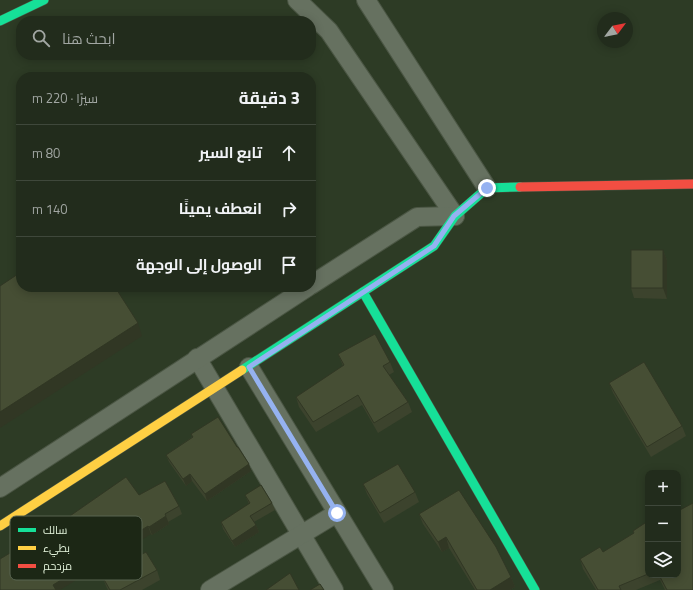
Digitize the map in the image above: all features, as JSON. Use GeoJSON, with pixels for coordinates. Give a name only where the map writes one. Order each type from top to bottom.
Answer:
{"type":"FeatureCollection","features":[{"type":"Feature","properties":{"kind":"street"},"geometry":{"type":"LineString","coordinates":[[0,21],[44,0]]}},
{"type":"Feature","properties":{"kind":"street"},"geometry":{"type":"LineString","coordinates":[[297,0],[314,16]]}},
{"type":"Feature","properties":{"kind":"street"},"geometry":{"type":"LineString","coordinates":[[366,0],[487,188]]}},
{"type":"Feature","properties":{"kind":"street"},"geometry":{"type":"LineString","coordinates":[[316,18],[329,31],[454,216]]}},
{"type":"Feature","properties":{"kind":"street"},"geometry":{"type":"LineString","coordinates":[[16,516],[215,389],[434,246],[454,216],[487,188],[693,184]]}},
{"type":"Feature","properties":{"kind":"street"},"geometry":{"type":"LineString","coordinates":[[316,282],[417,218],[454,216]]}},
{"type":"Feature","properties":{"kind":"street"},"geometry":{"type":"LineString","coordinates":[[0,488],[300,292]]}},
{"type":"Feature","properties":{"kind":"street"},"geometry":{"type":"LineString","coordinates":[[363,292],[535,590]]}},
{"type":"Feature","properties":{"kind":"street"},"geometry":{"type":"LineString","coordinates":[[197,358],[334,590]]}},
{"type":"Feature","properties":{"kind":"street"},"geometry":{"type":"LineString","coordinates":[[249,367],[384,590]]}},
{"type":"Feature","properties":{"kind":"street"},"geometry":{"type":"LineString","coordinates":[[210,590],[337,513]]}},
{"type":"Feature","properties":{"kind":"street"},"geometry":{"type":"LineString","coordinates":[[0,526],[10,520]]}},
{"type":"Feature","properties":{"kind":"building"},"geometry":{"type":"Polygon","coordinates":[[[631,250],[663,250],[663,288],[631,288],[631,250]]]}},
{"type":"Feature","properties":{"kind":"building"},"geometry":{"type":"Polygon","coordinates":[[[16,275],[16,292],[118,292],[138,323],[0,412],[0,286],[16,275]]]}},
{"type":"Feature","properties":{"kind":"building"},"geometry":{"type":"Polygon","coordinates":[[[375,334],[390,362],[383,366],[408,402],[374,423],[358,395],[313,422],[296,397],[344,365],[338,354],[375,334]]]}},
{"type":"Feature","properties":{"kind":"building"},"geometry":{"type":"Polygon","coordinates":[[[644,362],[682,426],[647,447],[609,383],[644,362]]]}},
{"type":"Feature","properties":{"kind":"building"},"geometry":{"type":"Polygon","coordinates":[[[218,417],[249,464],[205,494],[190,474],[183,479],[166,455],[193,437],[191,434],[218,417]]]}},
{"type":"Feature","properties":{"kind":"building"},"geometry":{"type":"Polygon","coordinates":[[[398,464],[415,492],[380,513],[363,484],[398,464]]]}},
{"type":"Feature","properties":{"kind":"building"},"geometry":{"type":"Polygon","coordinates":[[[126,477],[139,495],[165,481],[179,506],[165,514],[166,516],[149,527],[148,526],[142,530],[142,516],[70,516],[126,477]]]}},
{"type":"Feature","properties":{"kind":"building"},"geometry":{"type":"Polygon","coordinates":[[[261,485],[272,503],[250,516],[256,525],[232,541],[221,522],[250,503],[245,495],[261,485]]]}},
{"type":"Feature","properties":{"kind":"building"},"geometry":{"type":"Polygon","coordinates":[[[459,490],[496,547],[511,577],[490,590],[477,590],[446,537],[438,542],[419,514],[459,490]]]}},
{"type":"Feature","properties":{"kind":"building"},"geometry":{"type":"Polygon","coordinates":[[[693,503],[693,590],[667,590],[661,578],[681,578],[681,509],[693,503]]]}},
{"type":"Feature","properties":{"kind":"building"},"geometry":{"type":"Polygon","coordinates":[[[645,523],[645,575],[619,586],[621,590],[598,590],[580,559],[600,547],[603,552],[634,533],[633,531],[645,523]]]}},
{"type":"Feature","properties":{"kind":"building"},"geometry":{"type":"Polygon","coordinates":[[[146,552],[157,570],[142,578],[142,554],[146,552]]]}},
{"type":"Feature","properties":{"kind":"building"},"geometry":{"type":"Polygon","coordinates":[[[10,553],[10,580],[61,580],[53,585],[56,590],[0,590],[0,559],[10,553]]]}},
{"type":"Feature","properties":{"kind":"building"},"geometry":{"type":"Polygon","coordinates":[[[290,573],[299,590],[266,590],[290,573]]]}},
{"type":"Feature","properties":{"kind":"building"},"geometry":{"type":"Polygon","coordinates":[[[104,580],[138,580],[120,590],[110,590],[104,580]]]}},
{"type":"Feature","properties":{"kind":"building"},"geometry":{"type":"Polygon","coordinates":[[[320,584],[324,590],[310,590],[320,584]]]}},
{"type":"Feature","properties":{"kind":"traffic: fast"},"geometry":{"type":"LineString","coordinates":[[0,21],[44,0]]}},
{"type":"Feature","properties":{"kind":"traffic: fast"},"geometry":{"type":"LineString","coordinates":[[242,370],[434,246],[455,216],[487,188],[520,187]]}},
{"type":"Feature","properties":{"kind":"traffic: fast"},"geometry":{"type":"LineString","coordinates":[[363,292],[535,590]]}},
{"type":"Feature","properties":{"kind":"traffic: slow"},"geometry":{"type":"LineString","coordinates":[[16,516],[242,370]]}},
{"type":"Feature","properties":{"kind":"traffic: slow"},"geometry":{"type":"LineString","coordinates":[[0,526],[10,520]]}},
{"type":"Feature","properties":{"kind":"traffic: jam"},"geometry":{"type":"LineString","coordinates":[[520,187],[693,184]]}},
{"type":"Feature","properties":{"kind":"route"},"geometry":{"type":"LineString","coordinates":[[337,513],[249,367],[434,246],[454,216],[487,188]]}}]}
